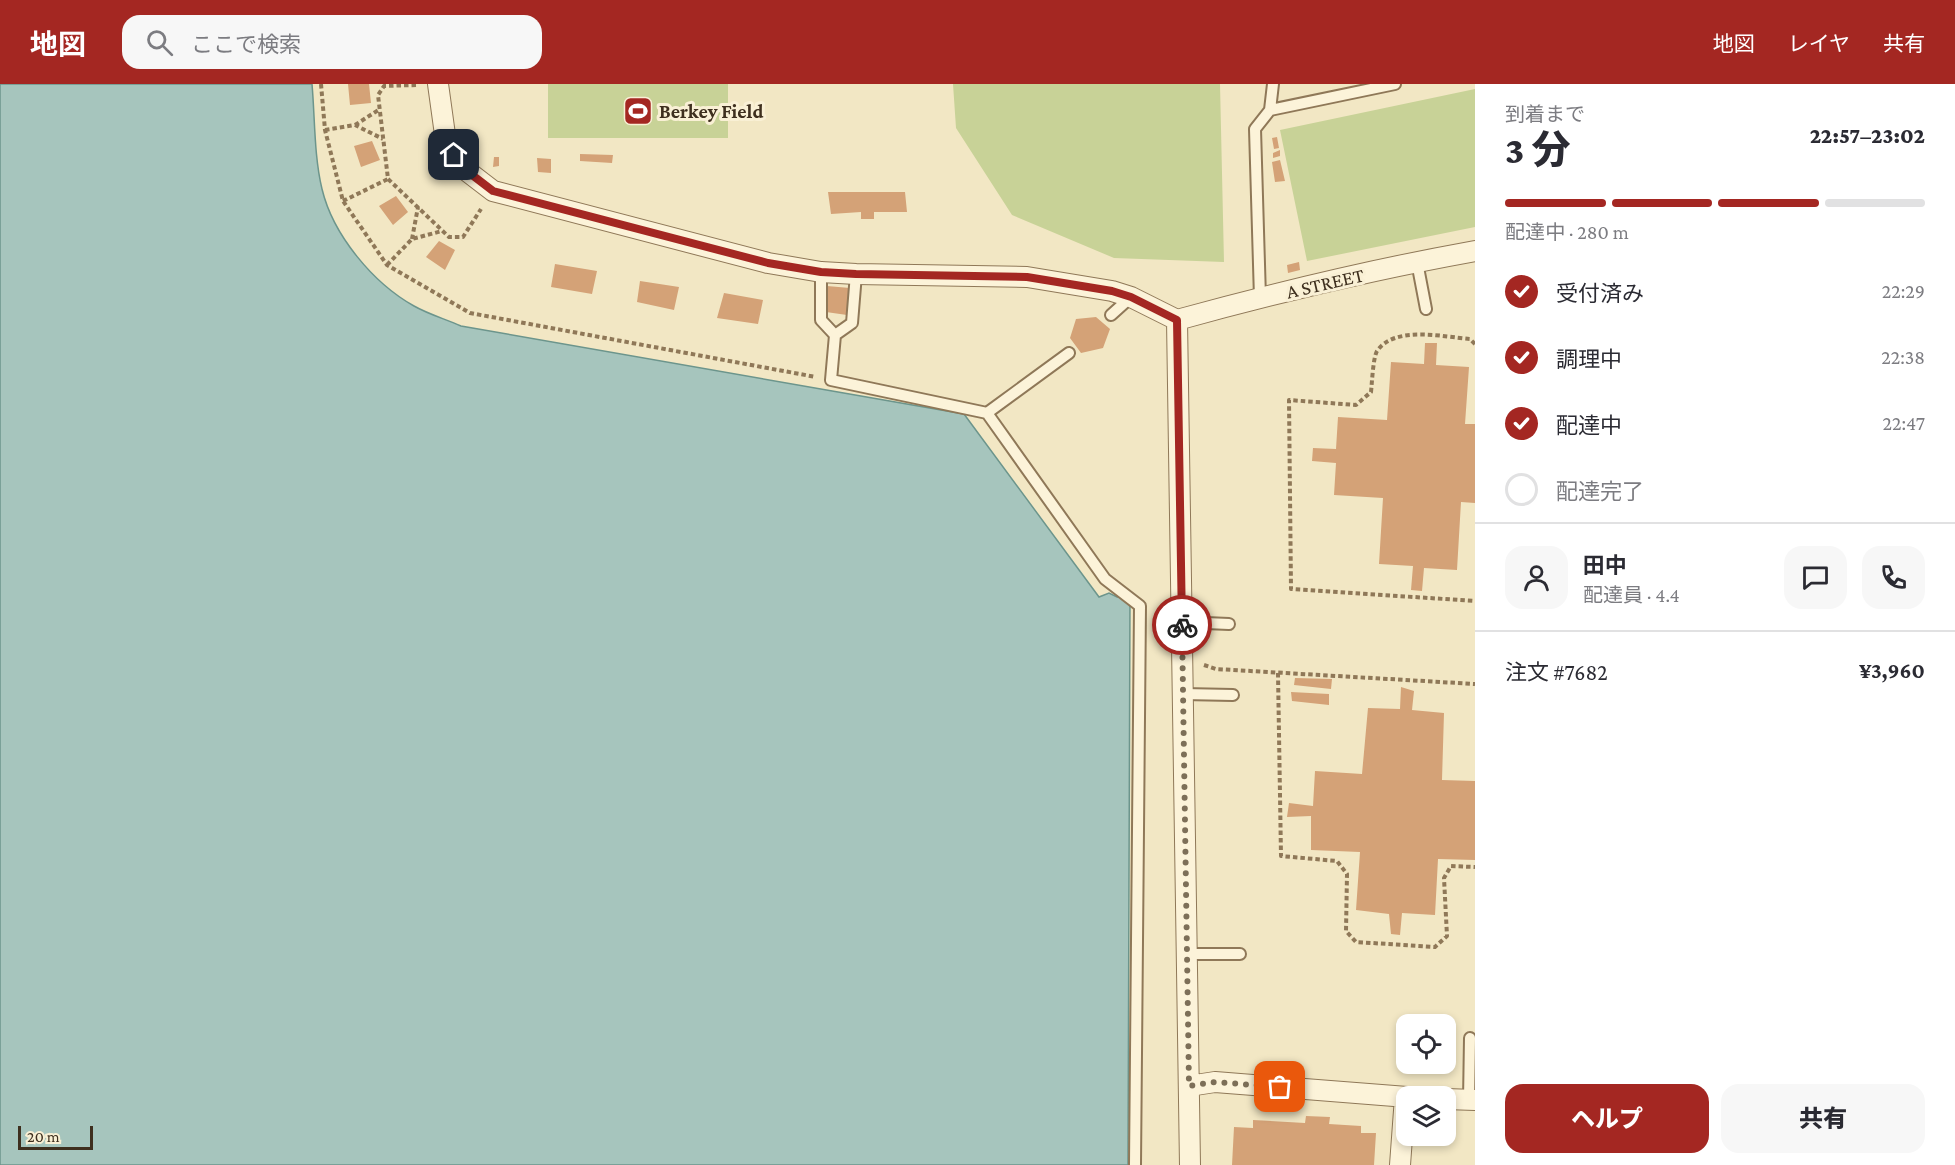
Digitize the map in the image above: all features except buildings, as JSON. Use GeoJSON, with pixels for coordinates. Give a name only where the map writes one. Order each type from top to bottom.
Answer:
{"type":"FeatureCollection","features":[{"type":"Feature","properties":{"kind":"street"},"geometry":{"type":"LineString","coordinates":[[438,84],[446,142],[463,168],[493,191],[768,263],[821,272],[856,274],[1027,277],[1112,291],[1131,297],[1177,320],[1190,1165]]}},
{"type":"Feature","properties":{"kind":"street","name":"A STREET"},"geometry":{"type":"LineString","coordinates":[[1177,320],[1260,298],[1475,251]]}},
{"type":"Feature","properties":{"kind":"street"},"geometry":{"type":"LineString","coordinates":[[1189,1086],[1215,1082],[1396,1096]]}},
{"type":"Feature","properties":{"kind":"street"},"geometry":{"type":"LineString","coordinates":[[1456,1099],[1472,1100]]}},
{"type":"Feature","properties":{"kind":"street"},"geometry":{"type":"LineString","coordinates":[[1400,1165],[1402,1146]]}},
{"type":"Feature","properties":{"kind":"lane"},"geometry":{"type":"LineString","coordinates":[[1260,298],[1256,129],[1270,110],[1273,84]]}},
{"type":"Feature","properties":{"kind":"lane"},"geometry":{"type":"LineString","coordinates":[[1270,110],[1395,84]]}},
{"type":"Feature","properties":{"kind":"lane"},"geometry":{"type":"LineString","coordinates":[[1417,262],[1426,309]]}},
{"type":"Feature","properties":{"kind":"lane"},"geometry":{"type":"LineString","coordinates":[[821,272],[821,320],[835,334],[831,380],[987,413],[1105,579],[1140,606],[1136,1165]]}},
{"type":"Feature","properties":{"kind":"lane"},"geometry":{"type":"LineString","coordinates":[[835,334],[852,323],[856,274]]}},
{"type":"Feature","properties":{"kind":"lane"},"geometry":{"type":"LineString","coordinates":[[1112,315],[1131,297]]}},
{"type":"Feature","properties":{"kind":"lane"},"geometry":{"type":"LineString","coordinates":[[987,413],[1069,353]]}},
{"type":"Feature","properties":{"kind":"lane"},"geometry":{"type":"LineString","coordinates":[[1182,622],[1229,624]]}},
{"type":"Feature","properties":{"kind":"lane"},"geometry":{"type":"LineString","coordinates":[[1182,694],[1233,695]]}},
{"type":"Feature","properties":{"kind":"lane"},"geometry":{"type":"LineString","coordinates":[[1186,954],[1240,954]]}},
{"type":"Feature","properties":{"kind":"lane"},"geometry":{"type":"LineString","coordinates":[[1470,1038],[1472,1100]]}},
{"type":"Feature","properties":{"kind":"path"},"geometry":{"type":"LineString","coordinates":[[321,84],[325,130],[343,201],[387,265],[470,313],[831,380]]}},
{"type":"Feature","properties":{"kind":"path"},"geometry":{"type":"LineString","coordinates":[[422,84],[384,86],[378,95],[388,179],[449,237],[464,237],[493,191]]}},
{"type":"Feature","properties":{"kind":"path"},"geometry":{"type":"LineString","coordinates":[[325,130],[355,125],[380,109]]}},
{"type":"Feature","properties":{"kind":"path"},"geometry":{"type":"LineString","coordinates":[[355,125],[383,139]]}},
{"type":"Feature","properties":{"kind":"path"},"geometry":{"type":"LineString","coordinates":[[343,201],[388,179]]}},
{"type":"Feature","properties":{"kind":"path"},"geometry":{"type":"LineString","coordinates":[[412,239],[418,207]]}},
{"type":"Feature","properties":{"kind":"path"},"geometry":{"type":"LineString","coordinates":[[387,265],[412,239],[442,231]]}},
{"type":"Feature","properties":{"kind":"path"},"geometry":{"type":"LineString","coordinates":[[1475,344],[1470,339],[1414,333],[1389,341],[1376,352],[1371,392],[1356,405],[1289,400],[1289,411],[1291,589],[1475,600]]}},
{"type":"Feature","properties":{"kind":"path"},"geometry":{"type":"LineString","coordinates":[[1182,658],[1216,669],[1475,684]]}},
{"type":"Feature","properties":{"kind":"path"},"geometry":{"type":"LineString","coordinates":[[1278,673],[1281,856],[1337,861],[1347,874],[1346,931],[1356,942],[1435,947],[1447,936],[1444,878],[1451,866],[1475,867]]}},
{"type":"Feature","properties":{"kind":"green space","name":"Berkey Field"},"geometry":{"type":"Polygon","coordinates":[[[548,84],[728,84],[728,138],[548,138],[548,84]]]}},
{"type":"Feature","properties":{"kind":"green space"},"geometry":{"type":"Polygon","coordinates":[[[953,84],[1220,84],[1224,262],[1114,258],[1012,215],[956,128],[953,84]]]}},
{"type":"Feature","properties":{"kind":"green space"},"geometry":{"type":"Polygon","coordinates":[[[1475,89],[1475,227],[1307,261],[1280,130],[1475,89]]]}},
{"type":"Feature","properties":{"kind":"water"},"geometry":{"type":"Polygon","coordinates":[[[0,84],[312,84],[319,176],[327,206],[335,223],[345,240],[370,271],[399,296],[419,309],[461,326],[964,414],[1099,597],[1109,593],[1117,597],[1130,598],[1128,1165],[0,1165],[0,84]]]}},
{"type":"Feature","properties":{"kind":"way so far"},"geometry":{"type":"LineString","coordinates":[[1182,625],[1189,1086],[1215,1082],[1280,1087]]}},
{"type":"Feature","properties":{"kind":"place","name":"Berkey Field"},"geometry":{"type":"Point","coordinates":[638,111]}},
{"type":"Feature","properties":{"kind":"route"},"geometry":{"type":"LineString","coordinates":[[454,155],[463,168],[493,191],[768,263],[821,272],[856,274],[1027,277],[1112,291],[1131,297],[1177,320],[1182,625]]}}]}
